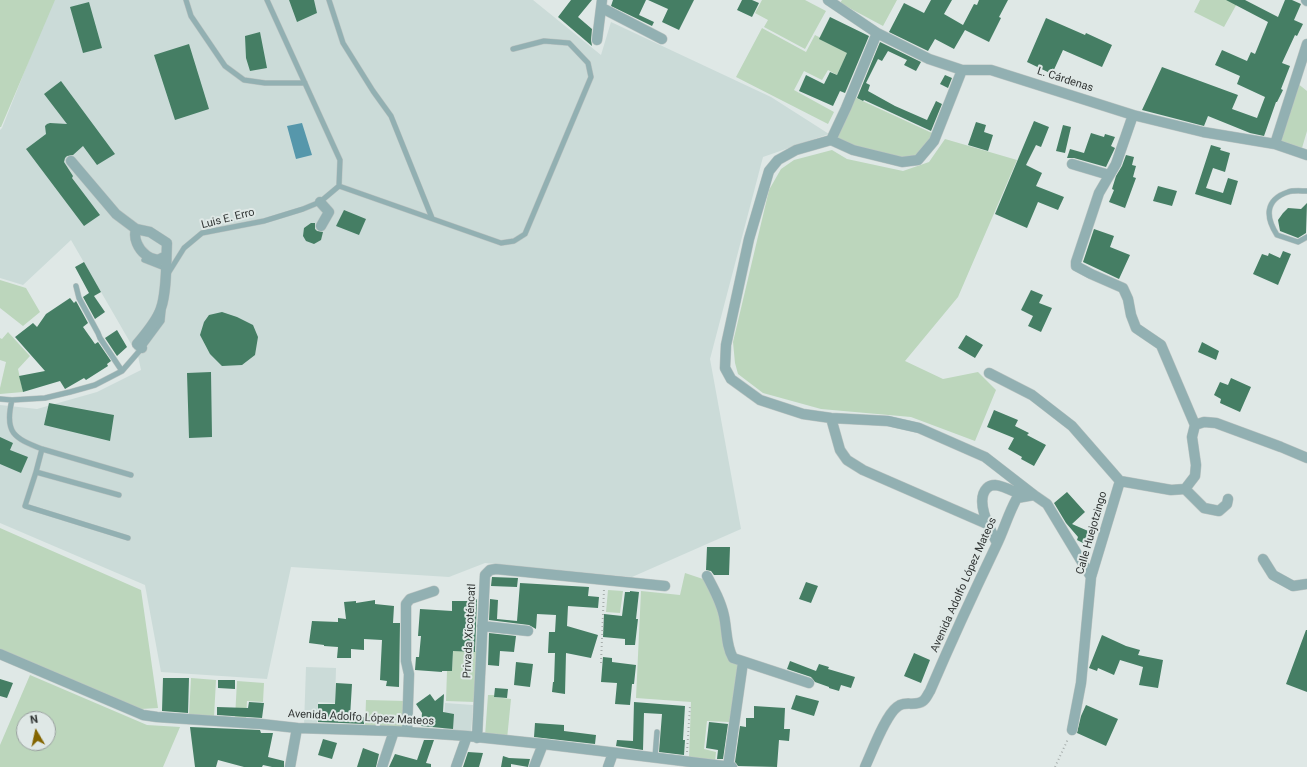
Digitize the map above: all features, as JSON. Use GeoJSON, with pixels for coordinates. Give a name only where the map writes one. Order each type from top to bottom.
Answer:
{"type":"FeatureCollection","features":[{"type":"Feature","properties":{"kind":"street","name":"L. Cárdenas"},"geometry":{"type":"LineString","coordinates":[[828,0],[877,33],[929,58],[962,70],[991,70],[1133,115],[1203,132],[1275,144],[1307,156]]}},
{"type":"Feature","properties":{"kind":"street"},"geometry":{"type":"LineString","coordinates":[[597,40],[602,4],[662,38]]}},
{"type":"Feature","properties":{"kind":"street"},"geometry":{"type":"LineString","coordinates":[[831,140],[877,33]]}},
{"type":"Feature","properties":{"kind":"street"},"geometry":{"type":"LineString","coordinates":[[1275,144],[1307,45]]}},
{"type":"Feature","properties":{"kind":"street"},"geometry":{"type":"LineString","coordinates":[[962,70],[934,141],[918,160],[902,162],[853,150],[831,140],[796,150],[778,160],[769,171],[749,239],[726,345],[725,368],[731,379],[760,400],[803,414],[831,418],[888,422],[919,428],[984,457],[1029,495]]}},
{"type":"Feature","properties":{"kind":"street"},"geometry":{"type":"LineString","coordinates":[[1133,115],[1116,164],[1099,193],[1076,262],[1076,266],[1123,288],[1128,299],[1131,315],[1136,328],[1161,344],[1195,425],[1192,437],[1196,465],[1195,476],[1185,488],[1204,508],[1219,511],[1227,504],[1228,500]]}},
{"type":"Feature","properties":{"kind":"street"},"geometry":{"type":"LineString","coordinates":[[71,161],[116,214],[136,229],[150,232],[166,243],[167,269],[161,309],[149,329],[137,344],[142,348]]}},
{"type":"Feature","properties":{"kind":"street"},"geometry":{"type":"LineString","coordinates":[[1072,164],[1109,175]]}},
{"type":"Feature","properties":{"kind":"street"},"geometry":{"type":"LineString","coordinates":[[320,202],[329,212],[321,226]]}},
{"type":"Feature","properties":{"kind":"street"},"geometry":{"type":"LineString","coordinates":[[136,229],[136,244],[146,256],[158,260],[166,256]]}},
{"type":"Feature","properties":{"kind":"street"},"geometry":{"type":"LineString","coordinates":[[990,373],[1032,395],[1072,426],[1120,481]]}},
{"type":"Feature","properties":{"kind":"street"},"geometry":{"type":"LineString","coordinates":[[831,418],[840,450],[847,460],[863,470],[987,524]]}},
{"type":"Feature","properties":{"kind":"street"},"geometry":{"type":"LineString","coordinates":[[1195,425],[1204,422],[1216,423],[1307,458]]}},
{"type":"Feature","properties":{"kind":"street","name":"Calle Huejotzingo"},"geometry":{"type":"LineString","coordinates":[[1072,730],[1081,683],[1090,577],[1120,481],[1171,490],[1185,488]]}},
{"type":"Feature","properties":{"kind":"street"},"geometry":{"type":"LineString","coordinates":[[997,544],[987,524],[982,502],[984,491],[989,486],[995,485],[1029,495],[1047,504],[1090,577]]}},
{"type":"Feature","properties":{"kind":"street","name":"Avenida Adolfo López Mateos"},"geometry":{"type":"LineString","coordinates":[[865,767],[889,715],[897,706],[904,703],[916,704],[924,701],[997,544],[1010,510],[1017,498],[1029,495]]}},
{"type":"Feature","properties":{"kind":"street"},"geometry":{"type":"LineString","coordinates":[[1263,559],[1273,575],[1293,586],[1307,584]]}},
{"type":"Feature","properties":{"kind":"street","name":"Privada Xicoténcatl"},"geometry":{"type":"LineString","coordinates":[[456,767],[472,737],[485,575],[490,570],[496,569],[665,586]]}},
{"type":"Feature","properties":{"kind":"street"},"geometry":{"type":"LineString","coordinates":[[708,576],[720,601],[729,652],[734,658],[809,683]]}},
{"type":"Feature","properties":{"kind":"street"},"geometry":{"type":"LineString","coordinates":[[407,732],[410,674],[406,661],[406,604],[410,598],[434,591]]}},
{"type":"Feature","properties":{"kind":"street"},"geometry":{"type":"LineString","coordinates":[[482,626],[528,630]]}},
{"type":"Feature","properties":{"kind":"street","name":"Avenida Adolfo López Mateos"},"geometry":{"type":"LineString","coordinates":[[0,654],[143,715],[157,718],[261,724],[297,728],[394,731],[472,737],[655,757],[679,763],[732,767]]}},
{"type":"Feature","properties":{"kind":"street"},"geometry":{"type":"LineString","coordinates":[[728,766],[743,662]]}},
{"type":"Feature","properties":{"kind":"street"},"geometry":{"type":"LineString","coordinates":[[290,767],[297,728]]}},
{"type":"Feature","properties":{"kind":"street"},"geometry":{"type":"LineString","coordinates":[[382,767],[394,731]]}},
{"type":"Feature","properties":{"kind":"street"},"geometry":{"type":"LineString","coordinates":[[534,767],[543,744]]}},
{"type":"Feature","properties":{"kind":"street"},"geometry":{"type":"LineString","coordinates":[[608,767],[613,753]]}},
{"type":"Feature","properties":{"kind":"lane"},"geometry":{"type":"LineString","coordinates":[[186,0],[191,16],[225,66],[244,80],[265,83],[305,83]]}},
{"type":"Feature","properties":{"kind":"lane"},"geometry":{"type":"LineString","coordinates":[[267,0],[340,160],[338,186],[501,243],[514,241],[525,234],[591,76],[588,62],[569,43],[544,41],[513,49]]}},
{"type":"Feature","properties":{"kind":"lane"},"geometry":{"type":"LineString","coordinates":[[330,0],[343,43],[373,92],[391,116],[432,218]]}},
{"type":"Feature","properties":{"kind":"lane","name":"Luis E. Erro"},"geometry":{"type":"LineString","coordinates":[[167,269],[184,248],[202,234],[264,221],[303,209],[320,202],[338,186]]}},
{"type":"Feature","properties":{"kind":"lane"},"geometry":{"type":"LineString","coordinates":[[1307,191],[1288,192],[1275,199],[1269,209],[1271,225],[1277,236],[1298,242],[1307,238]]}},
{"type":"Feature","properties":{"kind":"lane"},"geometry":{"type":"LineString","coordinates":[[144,260],[167,269]]}},
{"type":"Feature","properties":{"kind":"lane"},"geometry":{"type":"LineString","coordinates":[[76,286],[79,298],[100,338],[122,371]]}},
{"type":"Feature","properties":{"kind":"lane"},"geometry":{"type":"LineString","coordinates":[[0,399],[12,400],[45,398],[95,385],[122,371],[142,348]]}},
{"type":"Feature","properties":{"kind":"lane"},"geometry":{"type":"LineString","coordinates":[[12,400],[9,414],[10,425],[14,434],[22,442],[131,475]]}},
{"type":"Feature","properties":{"kind":"lane"},"geometry":{"type":"LineString","coordinates":[[42,449],[25,506],[128,538]]}},
{"type":"Feature","properties":{"kind":"lane"},"geometry":{"type":"LineString","coordinates":[[36,472],[119,495]]}},
{"type":"Feature","properties":{"kind":"lane"},"geometry":{"type":"LineString","coordinates":[[655,757],[657,732]]}},
{"type":"Feature","properties":{"kind":"path"},"geometry":{"type":"LineString","coordinates":[[601,663],[604,580]]}},
{"type":"Feature","properties":{"kind":"path"},"geometry":{"type":"LineString","coordinates":[[679,763],[690,706]]}},
{"type":"Feature","properties":{"kind":"path"},"geometry":{"type":"LineString","coordinates":[[1055,767],[1072,730]]}},
{"type":"Feature","properties":{"kind":"shaded area"},"geometry":{"type":"Polygon","coordinates":[[[53,0],[533,0],[601,55],[611,22],[771,97],[829,134],[763,157],[710,359],[741,529],[632,577],[485,563],[449,577],[291,567],[267,679],[161,672],[145,585],[0,523],[0,405],[37,409],[97,392],[141,370],[138,356],[71,240],[23,285],[0,278],[0,130],[53,0]]]}},
{"type":"Feature","properties":{"kind":"shaded area"},"geometry":{"type":"Polygon","coordinates":[[[306,667],[336,668],[335,703],[318,702],[317,725],[304,725],[306,667]]]}},
{"type":"Feature","properties":{"kind":"shaded area"},"geometry":{"type":"Polygon","coordinates":[[[445,703],[473,705],[471,734],[443,732],[445,703]]]}},
{"type":"Feature","properties":{"kind":"green space"},"geometry":{"type":"Polygon","coordinates":[[[0,0],[55,0],[1,127],[0,127],[0,0]]]}},
{"type":"Feature","properties":{"kind":"green space"},"geometry":{"type":"Polygon","coordinates":[[[762,0],[805,0],[826,11],[805,49],[764,27],[768,20],[755,13],[762,0]]]}},
{"type":"Feature","properties":{"kind":"green space"},"geometry":{"type":"Polygon","coordinates":[[[842,0],[897,0],[883,26],[840,3],[842,0]]]}},
{"type":"Feature","properties":{"kind":"green space"},"geometry":{"type":"Polygon","coordinates":[[[1200,0],[1239,0],[1224,27],[1194,12],[1200,0]]]}},
{"type":"Feature","properties":{"kind":"green space"},"geometry":{"type":"Polygon","coordinates":[[[762,28],[806,52],[815,35],[848,52],[837,75],[828,70],[822,80],[804,71],[794,90],[834,112],[828,124],[736,77],[762,28]]]}},
{"type":"Feature","properties":{"kind":"green space"},"geometry":{"type":"Polygon","coordinates":[[[1297,83],[1307,91],[1307,131],[1302,148],[1279,140],[1297,83]]]}},
{"type":"Feature","properties":{"kind":"green space"},"geometry":{"type":"Polygon","coordinates":[[[854,97],[932,133],[930,139],[917,158],[901,159],[853,147],[836,138],[854,97]]]}},
{"type":"Feature","properties":{"kind":"green space"},"geometry":{"type":"Polygon","coordinates":[[[945,139],[1017,160],[958,297],[905,361],[943,379],[978,372],[996,390],[975,441],[911,417],[821,409],[763,393],[738,374],[735,363],[733,342],[769,190],[781,169],[794,160],[832,150],[847,159],[903,171],[929,162],[945,139]]]}},
{"type":"Feature","properties":{"kind":"green space"},"geometry":{"type":"Polygon","coordinates":[[[0,280],[26,288],[40,312],[23,326],[0,308],[0,280]]]}},
{"type":"Feature","properties":{"kind":"green space"},"geometry":{"type":"Polygon","coordinates":[[[8,332],[30,356],[18,369],[23,392],[0,394],[6,362],[0,360],[0,338],[2,339],[8,332]]]}},
{"type":"Feature","properties":{"kind":"green space"},"geometry":{"type":"Polygon","coordinates":[[[0,528],[141,590],[158,708],[141,709],[0,650],[0,528]]]}},
{"type":"Feature","properties":{"kind":"green space"},"geometry":{"type":"Polygon","coordinates":[[[685,573],[706,580],[741,664],[729,722],[707,721],[704,749],[716,752],[715,762],[689,758],[691,702],[636,698],[641,591],[680,595],[685,573]]]}},
{"type":"Feature","properties":{"kind":"green space"},"geometry":{"type":"Polygon","coordinates":[[[608,590],[623,591],[620,613],[606,612],[608,590]]]}},
{"type":"Feature","properties":{"kind":"green space"},"geometry":{"type":"Polygon","coordinates":[[[453,650],[477,651],[475,702],[446,701],[447,671],[452,671],[453,650]]]}},
{"type":"Feature","properties":{"kind":"green space"},"geometry":{"type":"Polygon","coordinates":[[[30,675],[147,725],[180,727],[163,767],[0,767],[0,745],[30,675]]]}},
{"type":"Feature","properties":{"kind":"green space"},"geometry":{"type":"Polygon","coordinates":[[[191,678],[216,680],[214,717],[189,715],[191,678]]]}},
{"type":"Feature","properties":{"kind":"green space"},"geometry":{"type":"Polygon","coordinates":[[[237,681],[264,683],[263,702],[247,701],[246,719],[235,718],[237,681]]]}},
{"type":"Feature","properties":{"kind":"green space"},"geometry":{"type":"Polygon","coordinates":[[[488,695],[511,699],[507,739],[485,736],[488,695]]]}},
{"type":"Feature","properties":{"kind":"green space"},"geometry":{"type":"Polygon","coordinates":[[[366,700],[406,701],[406,729],[365,728],[366,700]]]}},
{"type":"Feature","properties":{"kind":"water"},"geometry":{"type":"Polygon","coordinates":[[[302,123],[312,155],[296,159],[287,126],[302,123]]]}},
{"type":"Feature","properties":{"kind":"building"},"geometry":{"type":"Polygon","coordinates":[[[289,0],[314,0],[317,13],[297,22],[289,0]]]}},
{"type":"Feature","properties":{"kind":"building"},"geometry":{"type":"Polygon","coordinates":[[[571,0],[592,0],[578,17],[592,29],[592,46],[558,17],[571,0]]]}},
{"type":"Feature","properties":{"kind":"building"},"geometry":{"type":"Polygon","coordinates":[[[613,0],[646,0],[639,15],[654,22],[652,26],[611,6],[613,0]]]}},
{"type":"Feature","properties":{"kind":"building"},"geometry":{"type":"Polygon","coordinates":[[[648,0],[694,0],[679,30],[662,22],[668,9],[648,0]]]}},
{"type":"Feature","properties":{"kind":"building"},"geometry":{"type":"Polygon","coordinates":[[[742,0],[752,0],[759,3],[752,17],[737,10],[742,0]]]}},
{"type":"Feature","properties":{"kind":"building"},"geometry":{"type":"Polygon","coordinates":[[[931,0],[952,0],[944,14],[963,25],[974,4],[977,5],[979,0],[1008,0],[989,42],[965,30],[954,49],[935,39],[928,51],[889,32],[904,3],[924,13],[931,0]]]}},
{"type":"Feature","properties":{"kind":"building"},"geometry":{"type":"Polygon","coordinates":[[[1226,0],[1245,0],[1278,17],[1285,0],[1292,0],[1301,4],[1294,20],[1303,24],[1297,36],[1295,35],[1282,63],[1290,66],[1281,89],[1283,90],[1276,102],[1264,136],[1250,133],[1208,116],[1204,126],[1142,110],[1162,67],[1238,95],[1232,109],[1257,118],[1265,97],[1237,84],[1240,76],[1215,65],[1222,50],[1247,61],[1251,52],[1255,54],[1268,22],[1226,0]]]}},
{"type":"Feature","properties":{"kind":"building"},"geometry":{"type":"Polygon","coordinates":[[[89,2],[102,48],[83,53],[70,7],[89,2]]]}},
{"type":"Feature","properties":{"kind":"building"},"geometry":{"type":"Polygon","coordinates":[[[830,17],[869,36],[845,93],[840,91],[833,106],[799,91],[806,75],[824,84],[830,72],[837,75],[847,53],[819,39],[830,17]]]}},
{"type":"Feature","properties":{"kind":"building"},"geometry":{"type":"Polygon","coordinates":[[[1046,18],[1085,35],[1086,33],[1112,45],[1102,67],[1063,50],[1052,74],[1027,62],[1046,18]]]}},
{"type":"Feature","properties":{"kind":"building"},"geometry":{"type":"Polygon","coordinates":[[[260,32],[267,68],[250,71],[246,58],[245,36],[260,32]]]}},
{"type":"Feature","properties":{"kind":"building"},"geometry":{"type":"Polygon","coordinates":[[[880,42],[921,62],[916,71],[904,65],[907,60],[888,51],[882,61],[878,59],[866,83],[870,85],[868,91],[895,106],[927,120],[936,101],[942,104],[931,131],[857,98],[880,42]]]}},
{"type":"Feature","properties":{"kind":"building"},"geometry":{"type":"Polygon","coordinates":[[[189,44],[209,109],[175,120],[154,55],[189,44]]]}},
{"type":"Feature","properties":{"kind":"building"},"geometry":{"type":"Polygon","coordinates":[[[945,75],[952,78],[948,88],[940,84],[945,75]]]}},
{"type":"Feature","properties":{"kind":"building"},"geometry":{"type":"Polygon","coordinates":[[[61,81],[115,154],[97,165],[83,146],[73,155],[65,158],[64,162],[73,176],[72,178],[100,215],[84,226],[26,149],[46,134],[45,126],[47,124],[67,124],[44,94],[61,81]]]}},
{"type":"Feature","properties":{"kind":"building"},"geometry":{"type":"Polygon","coordinates":[[[1034,121],[1049,127],[1041,147],[1036,145],[1026,165],[1042,173],[1036,186],[1064,197],[1058,210],[1038,202],[1027,228],[995,214],[1034,121]]]}},
{"type":"Feature","properties":{"kind":"building"},"geometry":{"type":"Polygon","coordinates":[[[976,122],[986,125],[984,132],[993,135],[988,151],[968,145],[976,122]]]}},
{"type":"Feature","properties":{"kind":"building"},"geometry":{"type":"Polygon","coordinates":[[[1063,125],[1071,127],[1065,153],[1056,151],[1063,125]]]}},
{"type":"Feature","properties":{"kind":"building"},"geometry":{"type":"Polygon","coordinates":[[[1091,133],[1104,137],[1105,134],[1115,137],[1111,146],[1115,148],[1106,167],[1074,158],[1067,158],[1070,149],[1084,153],[1091,133]]]}},
{"type":"Feature","properties":{"kind":"building"},"geometry":{"type":"Polygon","coordinates":[[[1211,145],[1230,153],[1225,172],[1213,168],[1206,188],[1223,193],[1228,178],[1238,181],[1231,205],[1195,194],[1211,145]]]}},
{"type":"Feature","properties":{"kind":"building"},"geometry":{"type":"Polygon","coordinates":[[[1126,155],[1134,157],[1132,165],[1136,166],[1133,177],[1136,178],[1125,208],[1109,202],[1114,190],[1112,189],[1116,176],[1126,155]]]}},
{"type":"Feature","properties":{"kind":"building"},"geometry":{"type":"Polygon","coordinates":[[[1158,186],[1177,191],[1172,206],[1153,201],[1158,186]]]}},
{"type":"Feature","properties":{"kind":"building"},"geometry":{"type":"Polygon","coordinates":[[[1307,203],[1306,233],[1298,238],[1280,231],[1278,220],[1283,213],[1288,208],[1301,209],[1307,203]]]}},
{"type":"Feature","properties":{"kind":"building"},"geometry":{"type":"Polygon","coordinates":[[[344,210],[366,219],[359,235],[336,226],[344,210]]]}},
{"type":"Feature","properties":{"kind":"building"},"geometry":{"type":"Polygon","coordinates":[[[311,223],[315,223],[315,229],[317,231],[323,232],[321,240],[314,244],[306,241],[303,236],[304,228],[311,223]]]}},
{"type":"Feature","properties":{"kind":"building"},"geometry":{"type":"Polygon","coordinates":[[[1094,229],[1114,236],[1110,247],[1130,255],[1119,279],[1083,262],[1094,229]]]}},
{"type":"Feature","properties":{"kind":"building"},"geometry":{"type":"Polygon","coordinates":[[[1283,251],[1291,254],[1278,285],[1253,274],[1262,254],[1268,256],[1269,253],[1280,258],[1283,251]]]}},
{"type":"Feature","properties":{"kind":"building"},"geometry":{"type":"Polygon","coordinates":[[[84,262],[101,292],[94,296],[105,312],[95,319],[83,297],[89,293],[75,267],[84,262]]]}},
{"type":"Feature","properties":{"kind":"building"},"geometry":{"type":"Polygon","coordinates":[[[1031,290],[1043,295],[1039,303],[1052,308],[1041,332],[1028,326],[1033,316],[1021,310],[1031,290]]]}},
{"type":"Feature","properties":{"kind":"building"},"geometry":{"type":"Polygon","coordinates":[[[70,298],[74,303],[76,301],[88,323],[83,327],[95,344],[98,342],[111,361],[107,364],[108,366],[86,380],[84,378],[65,389],[60,381],[23,392],[19,376],[45,371],[15,337],[33,323],[37,327],[46,314],[70,298]]]}},
{"type":"Feature","properties":{"kind":"building"},"geometry":{"type":"Polygon","coordinates":[[[222,312],[253,325],[258,337],[255,355],[242,365],[222,366],[210,354],[200,335],[204,322],[209,315],[222,312]]]}},
{"type":"Feature","properties":{"kind":"building"},"geometry":{"type":"Polygon","coordinates":[[[117,330],[127,347],[117,356],[105,338],[117,330]]]}},
{"type":"Feature","properties":{"kind":"building"},"geometry":{"type":"Polygon","coordinates":[[[966,335],[983,345],[975,358],[958,348],[966,335]]]}},
{"type":"Feature","properties":{"kind":"building"},"geometry":{"type":"Polygon","coordinates":[[[1202,342],[1219,351],[1216,360],[1198,352],[1202,342]]]}},
{"type":"Feature","properties":{"kind":"building"},"geometry":{"type":"Polygon","coordinates":[[[211,372],[212,437],[189,438],[187,373],[211,372]]]}},
{"type":"Feature","properties":{"kind":"building"},"geometry":{"type":"Polygon","coordinates":[[[1231,378],[1251,387],[1240,412],[1220,403],[1221,399],[1214,395],[1220,382],[1228,385],[1231,378]]]}},
{"type":"Feature","properties":{"kind":"building"},"geometry":{"type":"Polygon","coordinates":[[[49,403],[114,415],[110,441],[44,425],[49,403]]]}},
{"type":"Feature","properties":{"kind":"building"},"geometry":{"type":"Polygon","coordinates":[[[994,410],[1018,420],[1015,426],[1029,433],[1027,435],[1046,445],[1034,466],[1021,459],[1022,457],[1008,449],[1014,438],[987,427],[994,410]]]}},
{"type":"Feature","properties":{"kind":"building"},"geometry":{"type":"Polygon","coordinates":[[[0,437],[13,443],[10,450],[28,457],[21,473],[0,464],[0,437]]]}},
{"type":"Feature","properties":{"kind":"building"},"geometry":{"type":"Polygon","coordinates":[[[1067,492],[1085,512],[1072,524],[1095,534],[1089,546],[1077,540],[1078,537],[1066,523],[1054,503],[1067,492]]]}},
{"type":"Feature","properties":{"kind":"building"},"geometry":{"type":"Polygon","coordinates":[[[707,547],[730,547],[729,575],[714,575],[711,571],[706,570],[707,547]]]}},
{"type":"Feature","properties":{"kind":"building"},"geometry":{"type":"Polygon","coordinates":[[[492,577],[518,578],[517,587],[491,586],[492,577]]]}},
{"type":"Feature","properties":{"kind":"building"},"geometry":{"type":"Polygon","coordinates":[[[806,582],[818,586],[811,603],[799,599],[806,582]]]}},
{"type":"Feature","properties":{"kind":"building"},"geometry":{"type":"Polygon","coordinates":[[[520,583],[589,587],[588,596],[599,597],[598,608],[568,606],[567,626],[598,635],[591,658],[566,653],[565,694],[552,692],[554,682],[555,653],[548,653],[549,632],[555,632],[556,615],[537,614],[536,629],[529,625],[489,620],[490,599],[498,600],[497,619],[517,621],[520,583]]]}},
{"type":"Feature","properties":{"kind":"building"},"geometry":{"type":"Polygon","coordinates":[[[625,592],[639,592],[636,619],[638,619],[635,645],[625,645],[625,639],[603,637],[604,614],[622,616],[625,592]]]}},
{"type":"Feature","properties":{"kind":"building"},"geometry":{"type":"Polygon","coordinates":[[[473,599],[477,599],[475,652],[453,651],[452,671],[442,672],[415,670],[416,657],[419,657],[421,636],[418,636],[420,609],[452,611],[452,601],[472,601],[473,599]]]}},
{"type":"Feature","properties":{"kind":"building"},"geometry":{"type":"Polygon","coordinates":[[[375,600],[375,604],[394,606],[393,623],[400,623],[399,687],[386,686],[387,681],[380,680],[382,640],[364,639],[364,650],[351,649],[351,658],[337,658],[338,647],[309,643],[312,621],[338,622],[338,618],[346,619],[344,602],[356,601],[356,603],[375,600]]]}},
{"type":"Feature","properties":{"kind":"building"},"geometry":{"type":"Polygon","coordinates":[[[1307,630],[1307,692],[1286,684],[1307,630]]]}},
{"type":"Feature","properties":{"kind":"building"},"geometry":{"type":"Polygon","coordinates":[[[489,633],[516,636],[514,652],[500,651],[499,666],[488,665],[489,633]]]}},
{"type":"Feature","properties":{"kind":"building"},"geometry":{"type":"Polygon","coordinates":[[[1102,635],[1126,646],[1140,650],[1138,655],[1163,660],[1158,688],[1139,685],[1143,667],[1120,660],[1114,675],[1098,668],[1097,671],[1089,668],[1102,635]]]}},
{"type":"Feature","properties":{"kind":"building"},"geometry":{"type":"Polygon","coordinates":[[[914,653],[930,660],[921,683],[904,676],[914,653]]]}},
{"type":"Feature","properties":{"kind":"building"},"geometry":{"type":"Polygon","coordinates":[[[603,657],[612,658],[612,662],[636,665],[630,705],[615,704],[617,683],[601,682],[603,657]]]}},
{"type":"Feature","properties":{"kind":"building"},"geometry":{"type":"Polygon","coordinates":[[[790,661],[816,671],[819,664],[829,667],[828,669],[855,677],[851,688],[841,685],[839,691],[815,682],[811,677],[787,669],[790,661]]]}},
{"type":"Feature","properties":{"kind":"building"},"geometry":{"type":"Polygon","coordinates":[[[516,662],[533,664],[530,687],[514,685],[516,662]]]}},
{"type":"Feature","properties":{"kind":"building"},"geometry":{"type":"Polygon","coordinates":[[[163,678],[189,678],[188,713],[162,711],[163,678]]]}},
{"type":"Feature","properties":{"kind":"building"},"geometry":{"type":"Polygon","coordinates":[[[0,679],[13,683],[7,698],[0,696],[0,679]]]}},
{"type":"Feature","properties":{"kind":"building"},"geometry":{"type":"Polygon","coordinates":[[[218,680],[235,680],[235,689],[218,688],[218,680]]]}},
{"type":"Feature","properties":{"kind":"building"},"geometry":{"type":"Polygon","coordinates":[[[336,683],[352,684],[350,717],[364,717],[364,724],[318,722],[318,704],[335,704],[336,683]]]}},
{"type":"Feature","properties":{"kind":"building"},"geometry":{"type":"Polygon","coordinates":[[[495,688],[508,689],[507,698],[494,697],[495,688]]]}},
{"type":"Feature","properties":{"kind":"building"},"geometry":{"type":"Polygon","coordinates":[[[430,694],[435,701],[444,694],[443,712],[454,714],[453,729],[421,726],[422,713],[416,704],[430,694]]]}},
{"type":"Feature","properties":{"kind":"building"},"geometry":{"type":"Polygon","coordinates":[[[796,695],[819,701],[814,716],[791,709],[796,695]]]}},
{"type":"Feature","properties":{"kind":"building"},"geometry":{"type":"Polygon","coordinates":[[[249,702],[264,703],[262,718],[217,715],[217,707],[248,708],[249,702]]]}},
{"type":"Feature","properties":{"kind":"building"},"geometry":{"type":"Polygon","coordinates":[[[634,702],[685,706],[683,740],[685,740],[684,755],[659,752],[662,714],[644,713],[643,750],[616,746],[617,740],[633,741],[634,702]]]}},
{"type":"Feature","properties":{"kind":"building"},"geometry":{"type":"Polygon","coordinates":[[[1086,705],[1118,719],[1106,746],[1077,733],[1081,716],[1086,705]]]}},
{"type":"Feature","properties":{"kind":"building"},"geometry":{"type":"Polygon","coordinates":[[[754,706],[785,708],[784,729],[790,729],[789,741],[779,740],[777,767],[738,766],[735,762],[740,726],[746,727],[746,718],[754,718],[754,706]]]}},
{"type":"Feature","properties":{"kind":"building"},"geometry":{"type":"Polygon","coordinates":[[[709,722],[728,724],[723,759],[717,759],[718,750],[706,748],[709,722]]]}},
{"type":"Feature","properties":{"kind":"building"},"geometry":{"type":"Polygon","coordinates":[[[535,723],[564,725],[564,731],[596,735],[595,744],[534,737],[535,723]]]}},
{"type":"Feature","properties":{"kind":"building"},"geometry":{"type":"Polygon","coordinates":[[[190,727],[260,730],[261,733],[273,733],[268,757],[284,761],[284,767],[263,765],[262,767],[244,767],[218,760],[216,767],[195,767],[190,727]]]}},
{"type":"Feature","properties":{"kind":"building"},"geometry":{"type":"Polygon","coordinates":[[[323,739],[337,743],[332,759],[318,755],[323,739]]]}},
{"type":"Feature","properties":{"kind":"building"},"geometry":{"type":"Polygon","coordinates":[[[424,740],[434,740],[426,763],[431,764],[431,767],[389,767],[395,754],[417,760],[424,740]]]}},
{"type":"Feature","properties":{"kind":"building"},"geometry":{"type":"Polygon","coordinates":[[[363,748],[379,754],[376,767],[357,767],[363,748]]]}},
{"type":"Feature","properties":{"kind":"building"},"geometry":{"type":"Polygon","coordinates":[[[468,752],[483,753],[479,767],[463,767],[468,752]]]}},
{"type":"Feature","properties":{"kind":"building"},"geometry":{"type":"Polygon","coordinates":[[[503,756],[509,758],[530,759],[528,767],[511,764],[511,767],[501,767],[503,756]]]}}]}
